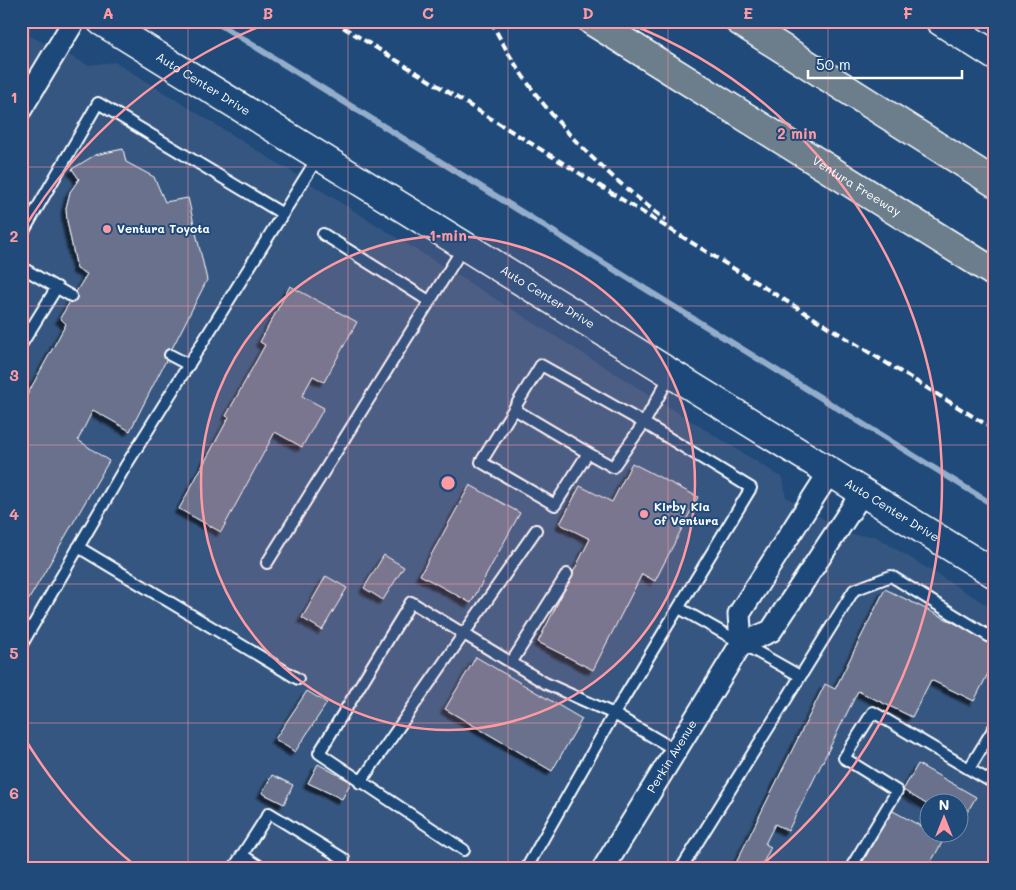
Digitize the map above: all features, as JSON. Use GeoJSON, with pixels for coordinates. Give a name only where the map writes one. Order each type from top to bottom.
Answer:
{"type":"FeatureCollection","features":[{"type":"Feature","properties":{"kind":"highway","name":"Ventura Freeway"},"geometry":{"type":"LineString","coordinates":[[592,21],[995,273]]}},
{"type":"Feature","properties":{"kind":"highway"},"geometry":{"type":"LineString","coordinates":[[739,21],[995,183]]}},
{"type":"Feature","properties":{"kind":"street"},"geometry":{"type":"LineString","coordinates":[[21,109],[74,21]]}},
{"type":"Feature","properties":{"kind":"street","name":"Auto Center Drive"},"geometry":{"type":"LineString","coordinates":[[100,21],[995,574]]}},
{"type":"Feature","properties":{"kind":"street"},"geometry":{"type":"LineString","coordinates":[[940,21],[995,56]]}},
{"type":"Feature","properties":{"kind":"street"},"geometry":{"type":"LineString","coordinates":[[829,472],[739,614],[741,644],[771,631],[862,493]]}},
{"type":"Feature","properties":{"kind":"street","name":"Perkin Avenue"},"geometry":{"type":"LineString","coordinates":[[604,869],[741,644]]}},
{"type":"Feature","properties":{"kind":"lane"},"geometry":{"type":"LineString","coordinates":[[21,236],[98,103],[283,214]]}},
{"type":"Feature","properties":{"kind":"lane"},"geometry":{"type":"LineString","coordinates":[[21,646],[125,467],[319,155]]}},
{"type":"Feature","properties":{"kind":"lane"},"geometry":{"type":"LineString","coordinates":[[323,234],[429,301]]}},
{"type":"Feature","properties":{"kind":"lane"},"geometry":{"type":"LineString","coordinates":[[267,562],[464,245]]}},
{"type":"Feature","properties":{"kind":"lane"},"geometry":{"type":"LineString","coordinates":[[21,267],[71,296]]}},
{"type":"Feature","properties":{"kind":"lane"},"geometry":{"type":"LineString","coordinates":[[21,345],[57,287]]}},
{"type":"Feature","properties":{"kind":"lane"},"geometry":{"type":"LineString","coordinates":[[170,355],[189,365]]}},
{"type":"Feature","properties":{"kind":"lane"},"geometry":{"type":"LineString","coordinates":[[526,869],[614,714],[751,488],[644,422],[541,365],[481,462],[555,505],[588,453]]}},
{"type":"Feature","properties":{"kind":"lane"},"geometry":{"type":"LineString","coordinates":[[514,408],[613,467],[644,422],[671,374]]}},
{"type":"Feature","properties":{"kind":"lane"},"geometry":{"type":"LineString","coordinates":[[360,783],[465,635],[536,530]]}},
{"type":"Feature","properties":{"kind":"lane"},"geometry":{"type":"LineString","coordinates":[[78,547],[298,679]]}},
{"type":"Feature","properties":{"kind":"lane"},"geometry":{"type":"LineString","coordinates":[[511,663],[567,574]]}},
{"type":"Feature","properties":{"kind":"lane"},"geometry":{"type":"LineString","coordinates":[[681,869],[854,590],[891,576],[995,640]]}},
{"type":"Feature","properties":{"kind":"lane"},"geometry":{"type":"LineString","coordinates":[[464,850],[360,783],[319,754],[411,602],[545,683],[614,714],[677,751]]}},
{"type":"Feature","properties":{"kind":"lane"},"geometry":{"type":"LineString","coordinates":[[679,608],[800,676]]}},
{"type":"Feature","properties":{"kind":"lane"},"geometry":{"type":"LineString","coordinates":[[850,869],[897,791],[844,758],[873,712],[995,784]]}},
{"type":"Feature","properties":{"kind":"lane"},"geometry":{"type":"LineString","coordinates":[[969,769],[995,726]]}},
{"type":"Feature","properties":{"kind":"lane"},"geometry":{"type":"LineString","coordinates":[[233,869],[269,813],[344,859],[338,869]]}},
{"type":"Feature","properties":{"kind":"lane"},"geometry":{"type":"LineString","coordinates":[[242,855],[264,869]]}},
{"type":"Feature","properties":{"kind":"shaded area"},"geometry":{"type":"Polygon","coordinates":[[[21,21],[30,21],[30,36],[88,65],[115,62],[783,478],[786,497],[851,535],[875,536],[995,610],[995,869],[21,869],[21,21]]]}},
{"type":"Feature","properties":{"kind":"building"},"geometry":{"type":"Polygon","coordinates":[[[123,149],[126,162],[154,177],[165,202],[188,198],[207,280],[130,431],[93,410],[78,440],[109,461],[21,613],[21,398],[26,397],[66,324],[60,318],[87,274],[77,269],[67,221],[66,208],[70,192],[79,179],[72,169],[95,155],[123,149]]]}},
{"type":"Feature","properties":{"kind":"building"},"geometry":{"type":"Polygon","coordinates":[[[290,286],[357,322],[324,382],[313,376],[302,396],[324,408],[302,447],[275,432],[221,532],[179,509],[229,417],[226,416],[265,345],[260,342],[290,286]]]}},
{"type":"Feature","properties":{"kind":"building"},"geometry":{"type":"Polygon","coordinates":[[[632,463],[698,497],[655,581],[642,574],[593,670],[538,642],[590,539],[560,524],[580,486],[612,502],[632,463]]]}},
{"type":"Feature","properties":{"kind":"building"},"geometry":{"type":"Polygon","coordinates":[[[470,485],[520,513],[471,603],[420,575],[470,485]]]}},
{"type":"Feature","properties":{"kind":"building"},"geometry":{"type":"Polygon","coordinates":[[[384,555],[404,567],[383,600],[364,588],[384,555]]]}},
{"type":"Feature","properties":{"kind":"building"},"geometry":{"type":"Polygon","coordinates":[[[326,576],[347,588],[322,630],[302,618],[326,576]]]}},
{"type":"Feature","properties":{"kind":"building"},"geometry":{"type":"Polygon","coordinates":[[[885,589],[995,643],[995,660],[974,701],[931,680],[912,717],[858,691],[788,831],[775,824],[765,844],[771,847],[760,869],[733,869],[825,684],[835,689],[885,589]]]}},
{"type":"Feature","properties":{"kind":"building"},"geometry":{"type":"Polygon","coordinates":[[[476,657],[582,719],[552,771],[445,709],[476,657]]]}},
{"type":"Feature","properties":{"kind":"building"},"geometry":{"type":"Polygon","coordinates":[[[307,691],[327,703],[295,752],[275,739],[307,691]]]}},
{"type":"Feature","properties":{"kind":"building"},"geometry":{"type":"Polygon","coordinates":[[[318,764],[351,782],[342,799],[308,783],[318,764]]]}},
{"type":"Feature","properties":{"kind":"building"},"geometry":{"type":"Polygon","coordinates":[[[918,764],[967,792],[918,792],[918,799],[903,790],[918,764]]]}},
{"type":"Feature","properties":{"kind":"building"},"geometry":{"type":"Polygon","coordinates":[[[272,775],[293,785],[284,804],[262,793],[272,775]]]}},
{"type":"Feature","properties":{"kind":"building"},"geometry":{"type":"Polygon","coordinates":[[[968,792],[976,797],[968,811],[968,792]]]}},
{"type":"Feature","properties":{"kind":"building"},"geometry":{"type":"Polygon","coordinates":[[[891,810],[918,825],[918,842],[942,842],[927,869],[859,869],[891,810]]]}},
{"type":"Feature","properties":{"kind":"waterway"},"geometry":{"type":"LineString","coordinates":[[214,21],[995,506]]}},
{"type":"Feature","properties":{"kind":"railway"},"geometry":{"type":"LineString","coordinates":[[333,21],[995,430]]}},
{"type":"Feature","properties":{"kind":"railway"},"geometry":{"type":"LineString","coordinates":[[491,21],[525,79],[566,131],[614,178],[666,220]]}},
{"type":"Feature","properties":{"kind":"place","name":"Ventura Toyota"},"geometry":{"type":"Point","coordinates":[107,229]}},
{"type":"Feature","properties":{"kind":"place","name":"Kirby Kia of Ventura"},"geometry":{"type":"Point","coordinates":[644,514]}}]}
